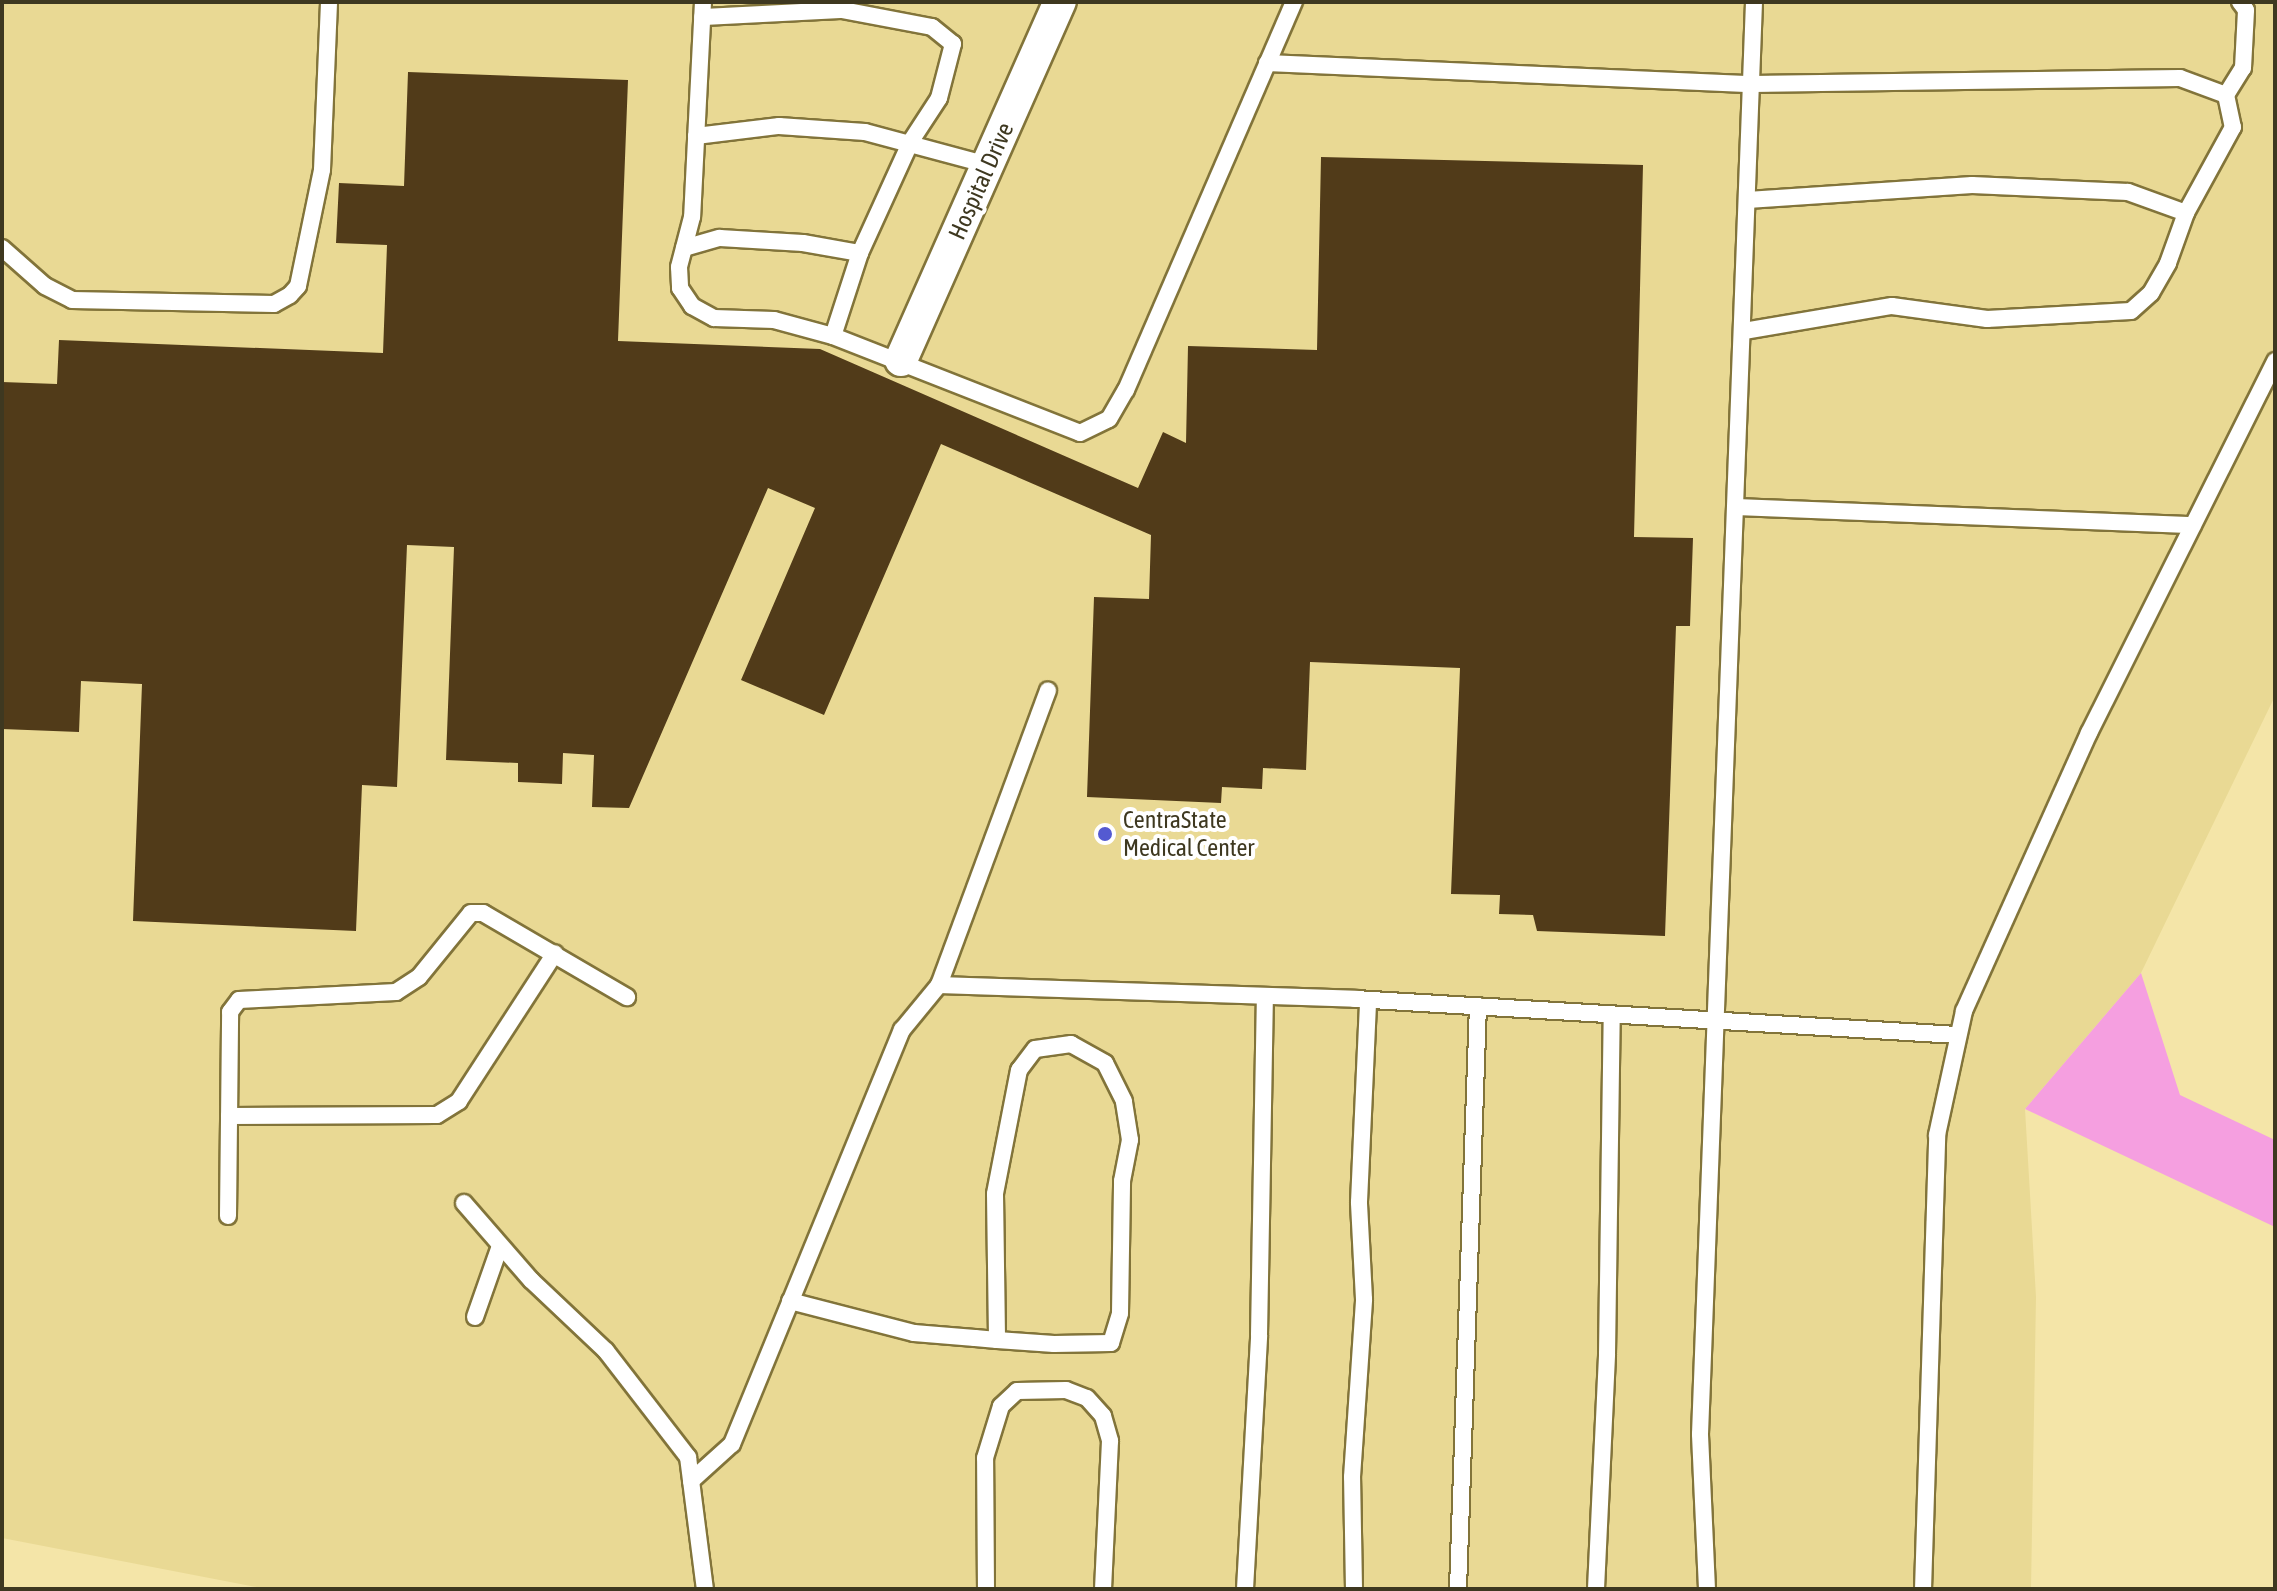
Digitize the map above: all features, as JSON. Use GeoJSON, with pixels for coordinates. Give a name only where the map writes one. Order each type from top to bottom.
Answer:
{"type":"FeatureCollection","features":[{"type":"Feature","properties":{"kind":"street","name":"Hospital Drive"},"geometry":{"type":"LineString","coordinates":[[901,360],[1060,2]]}},
{"type":"Feature","properties":{"kind":"lane"},"geometry":{"type":"LineString","coordinates":[[2,248],[45,286],[72,300],[274,304],[290,295],[298,286],[322,170],[329,2]]}},
{"type":"Feature","properties":{"kind":"lane"},"geometry":{"type":"LineString","coordinates":[[833,336],[860,253],[911,141],[939,98],[953,44],[932,27],[842,10],[702,9],[692,217],[684,248],[680,288],[692,306],[714,318],[774,320],[833,336],[901,360],[1080,433],[1109,419],[1126,390],[1294,2]]}},
{"type":"Feature","properties":{"kind":"lane"},"geometry":{"type":"LineString","coordinates":[[1707,1589],[1700,1434],[1719,1021],[1754,2]]}},
{"type":"Feature","properties":{"kind":"lane"},"geometry":{"type":"LineString","coordinates":[[1744,331],[1892,306],[1987,319],[2131,311],[2151,293],[2168,263],[2186,213],[2233,127],[2226,95],[2243,68],[2246,10],[2240,2]]}},
{"type":"Feature","properties":{"kind":"lane"},"geometry":{"type":"LineString","coordinates":[[1267,63],[1752,84],[2180,78],[2226,95]]}},
{"type":"Feature","properties":{"kind":"lane"},"geometry":{"type":"LineString","coordinates":[[696,136],[779,126],[865,132],[911,141],[988,165]]}},
{"type":"Feature","properties":{"kind":"lane"},"geometry":{"type":"LineString","coordinates":[[1748,200],[1972,185],[2128,192],[2186,213]]}},
{"type":"Feature","properties":{"kind":"lane"},"geometry":{"type":"LineString","coordinates":[[684,248],[720,238],[803,243],[860,253]]}},
{"type":"Feature","properties":{"kind":"lane"},"geometry":{"type":"LineString","coordinates":[[1923,1589],[1937,1135],[1964,1011],[2089,733],[2275,361]]}},
{"type":"Feature","properties":{"kind":"lane"},"geometry":{"type":"LineString","coordinates":[[1738,507],[2193,525]]}},
{"type":"Feature","properties":{"kind":"lane"},"geometry":{"type":"LineString","coordinates":[[691,1481],[732,1444],[902,1030],[939,985],[1048,690]]}},
{"type":"Feature","properties":{"kind":"lane"},"geometry":{"type":"LineString","coordinates":[[228,1216],[230,1012],[239,1000],[396,992],[419,977],[471,913],[491,914],[627,997]]}},
{"type":"Feature","properties":{"kind":"lane"},"geometry":{"type":"LineString","coordinates":[[229,1116],[437,1115],[459,1101],[555,953]]}},
{"type":"Feature","properties":{"kind":"lane"},"geometry":{"type":"LineString","coordinates":[[939,985],[1368,1000],[1958,1035]]}},
{"type":"Feature","properties":{"kind":"lane"},"geometry":{"type":"LineString","coordinates":[[1245,1589],[1259,1335],[1265,996]]}},
{"type":"Feature","properties":{"kind":"lane"},"geometry":{"type":"LineString","coordinates":[[1354,1589],[1352,1477],[1364,1299],[1359,1202],[1368,1000]]}},
{"type":"Feature","properties":{"kind":"lane"},"geometry":{"type":"LineString","coordinates":[[1458,1589],[1478,1006]]}},
{"type":"Feature","properties":{"kind":"lane"},"geometry":{"type":"LineString","coordinates":[[1596,1589],[1607,1354],[1612,1014]]}},
{"type":"Feature","properties":{"kind":"lane"},"geometry":{"type":"LineString","coordinates":[[790,1301],[914,1333],[997,1340],[1111,1343],[1120,1313],[1122,1181],[1130,1140],[1124,1101],[1105,1063],[1071,1044],[1035,1049],[1019,1070],[995,1194],[997,1340]]}},
{"type":"Feature","properties":{"kind":"lane"},"geometry":{"type":"LineString","coordinates":[[464,1203],[500,1246],[606,1351],[688,1457],[705,1589]]}},
{"type":"Feature","properties":{"kind":"lane"},"geometry":{"type":"LineString","coordinates":[[475,1317],[500,1246]]}},
{"type":"Feature","properties":{"kind":"lane"},"geometry":{"type":"LineString","coordinates":[[986,1589],[985,1458],[1001,1406],[1017,1391],[1066,1390],[1087,1398],[1103,1416],[1110,1441],[1103,1589]]}},
{"type":"Feature","properties":{"kind":"shaded area","name":"CentraState Medical Center"},"geometry":{"type":"Polygon","coordinates":[[[2,2],[2275,2],[2275,696],[2141,973],[2025,1109],[2036,1297],[2031,1589],[267,1589],[2,1538],[2,2]]]}},
{"type":"Feature","properties":{"kind":"shaded area"},"geometry":{"type":"Polygon","coordinates":[[[2141,973],[2180,1095],[2275,1140],[2275,1227],[2025,1109],[2141,973]]]}},
{"type":"Feature","properties":{"kind":"building","name":"CentraState Medical Center"},"geometry":{"type":"Polygon","coordinates":[[[408,72],[628,80],[618,341],[820,349],[1138,488],[1163,432],[1186,443],[1188,346],[1317,350],[1321,157],[1643,165],[1634,537],[1693,538],[1690,626],[1676,626],[1665,936],[1537,931],[1533,915],[1499,914],[1500,895],[1451,894],[1460,668],[1310,662],[1306,770],[1263,768],[1262,789],[1222,787],[1221,803],[1087,797],[1094,597],[1149,599],[1151,535],[941,444],[824,715],[741,680],[815,508],[768,488],[629,808],[592,807],[594,755],[563,753],[562,784],[518,782],[518,763],[446,760],[454,547],[407,545],[397,787],[362,785],[356,931],[133,921],[142,684],[81,681],[79,732],[2,729],[2,382],[57,384],[59,340],[383,353],[387,245],[336,243],[339,183],[404,186],[408,72]]]}},
{"type":"Feature","properties":{"kind":"place","name":"CentraState Medical Center"},"geometry":{"type":"Point","coordinates":[1105,834]}}]}
